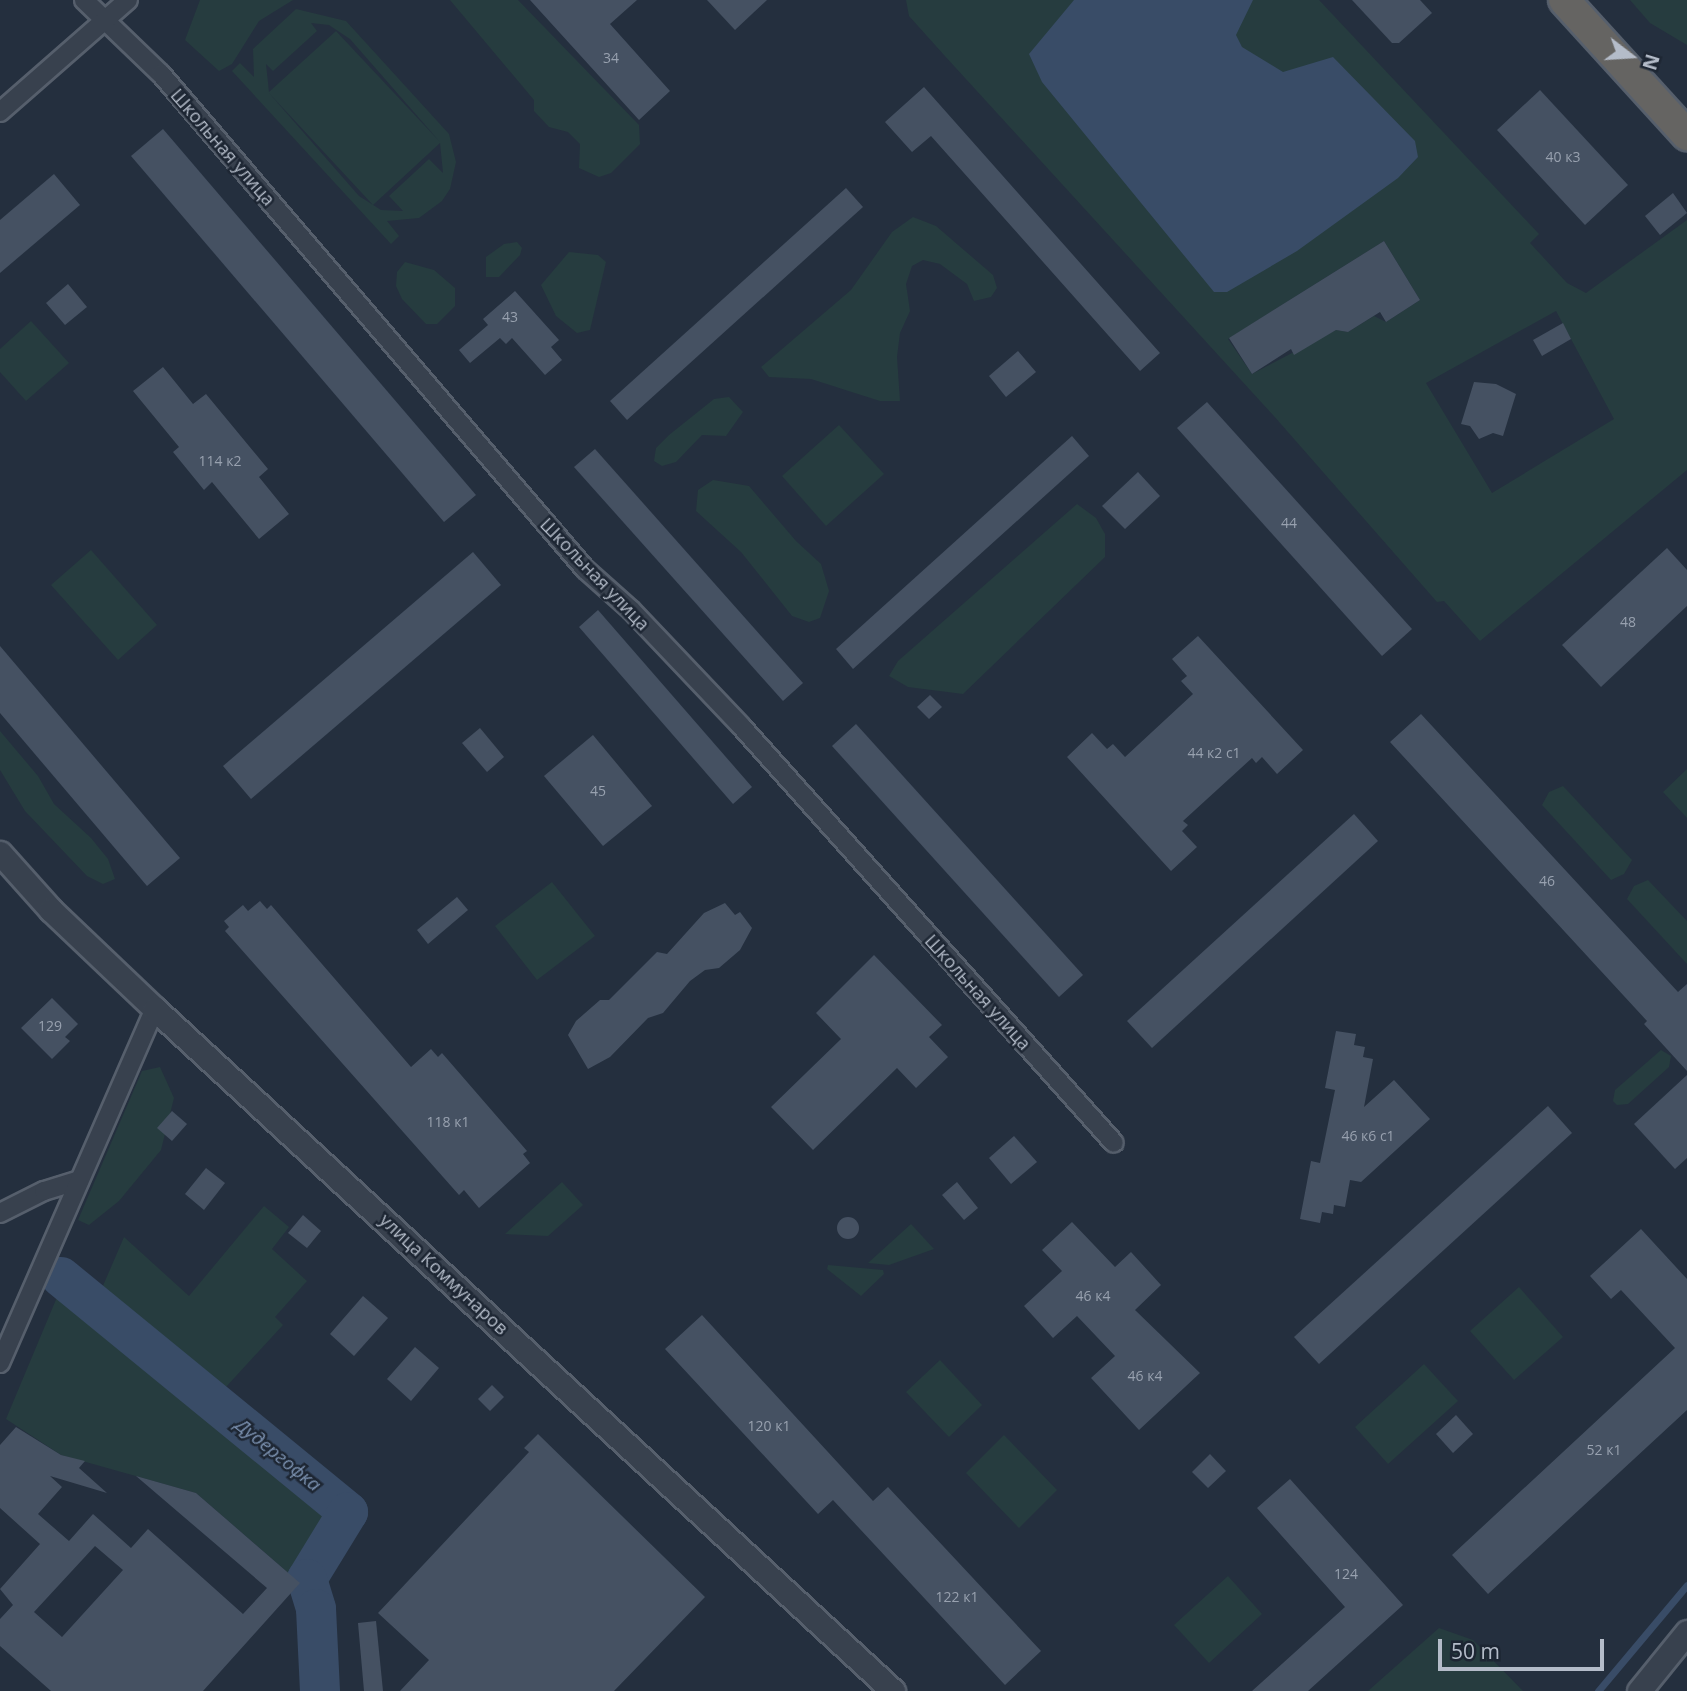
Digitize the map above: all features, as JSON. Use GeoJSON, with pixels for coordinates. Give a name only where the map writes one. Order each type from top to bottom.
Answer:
{"type":"FeatureCollection","features":[{"type":"Feature","properties":{"kind":"highway"},"geometry":{"type":"LineString","coordinates":[[1564,0],[1687,135]]}},
{"type":"Feature","properties":{"kind":"street","name":"Школьная улица"},"geometry":{"type":"LineString","coordinates":[[83,0],[161,74],[585,569],[741,726],[1114,1143]]}},
{"type":"Feature","properties":{"kind":"street"},"geometry":{"type":"LineString","coordinates":[[0,112],[128,0]]}},
{"type":"Feature","properties":{"kind":"street","name":"улица Коммунаров"},"geometry":{"type":"LineString","coordinates":[[0,853],[51,910],[155,1009],[893,1691]]}},
{"type":"Feature","properties":{"kind":"street"},"geometry":{"type":"LineString","coordinates":[[0,1363],[155,1009]]}},
{"type":"Feature","properties":{"kind":"street"},"geometry":{"type":"LineString","coordinates":[[0,1213],[44,1191],[79,1180]]}},
{"type":"Feature","properties":{"kind":"street"},"geometry":{"type":"LineString","coordinates":[[1639,1691],[1687,1632]]}},
{"type":"Feature","properties":{"kind":"green space"},"geometry":{"type":"Polygon","coordinates":[[[200,0],[293,0],[259,21],[232,64],[219,71],[185,40],[200,0]]]}},
{"type":"Feature","properties":{"kind":"green space"},"geometry":{"type":"Polygon","coordinates":[[[450,0],[518,0],[639,125],[640,144],[611,173],[599,177],[579,168],[580,144],[568,132],[549,127],[534,111],[534,100],[450,0]]]}},
{"type":"Feature","properties":{"kind":"green space"},"geometry":{"type":"Polygon","coordinates":[[[906,0],[1319,0],[1539,234],[1530,243],[1567,283],[1586,293],[1687,220],[1687,470],[1480,641],[1444,601],[1437,602],[1273,415],[909,16],[906,0]],[[1384,241],[1228,339],[1252,374],[1336,330],[1348,332],[1374,316],[1386,322],[1420,300],[1384,241]],[[1556,311],[1426,383],[1492,493],[1614,419],[1556,311]]]}},
{"type":"Feature","properties":{"kind":"green space"},"geometry":{"type":"Polygon","coordinates":[[[1630,0],[1687,0],[1687,45],[1650,23],[1630,0]]]}},
{"type":"Feature","properties":{"kind":"green space"},"geometry":{"type":"Polygon","coordinates":[[[296,9],[346,21],[449,134],[456,162],[450,189],[442,201],[419,218],[387,221],[399,236],[391,244],[232,71],[240,63],[254,77],[253,49],[296,9]],[[311,23],[317,31],[273,71],[266,64],[269,92],[336,31],[440,142],[350,39],[329,25],[311,23]],[[269,93],[359,196],[373,205],[269,93]],[[440,143],[373,205],[381,210],[403,211],[389,196],[429,159],[443,173],[440,143]]]}},
{"type":"Feature","properties":{"kind":"green space"},"geometry":{"type":"Polygon","coordinates":[[[913,217],[936,226],[993,275],[997,288],[991,297],[974,301],[967,284],[940,264],[923,260],[912,266],[906,284],[910,311],[900,333],[897,357],[900,401],[880,401],[811,379],[769,377],[761,367],[851,290],[892,232],[913,217]]]}},
{"type":"Feature","properties":{"kind":"green space"},"geometry":{"type":"Polygon","coordinates":[[[517,242],[522,248],[520,255],[499,277],[486,277],[486,257],[504,244],[517,242]]]}},
{"type":"Feature","properties":{"kind":"green space"},"geometry":{"type":"Polygon","coordinates":[[[569,252],[598,255],[606,262],[590,330],[577,333],[556,316],[541,285],[569,252]]]}},
{"type":"Feature","properties":{"kind":"green space"},"geometry":{"type":"Polygon","coordinates":[[[405,262],[434,270],[455,288],[455,306],[437,324],[426,324],[402,299],[396,286],[397,272],[405,262]]]}},
{"type":"Feature","properties":{"kind":"green space"},"geometry":{"type":"Polygon","coordinates":[[[31,321],[69,363],[26,401],[0,372],[0,349],[31,321]]]}},
{"type":"Feature","properties":{"kind":"green space"},"geometry":{"type":"Polygon","coordinates":[[[729,397],[743,412],[726,436],[702,435],[676,462],[662,466],[654,461],[656,448],[669,435],[714,399],[729,397]]]}},
{"type":"Feature","properties":{"kind":"green space"},"geometry":{"type":"Polygon","coordinates":[[[839,425],[884,474],[826,526],[782,476],[839,425]]]}},
{"type":"Feature","properties":{"kind":"green space"},"geometry":{"type":"Polygon","coordinates":[[[713,480],[749,486],[796,541],[821,564],[829,591],[820,618],[809,622],[792,616],[741,552],[696,511],[698,490],[713,480]]]}},
{"type":"Feature","properties":{"kind":"green space"},"geometry":{"type":"Polygon","coordinates":[[[1077,504],[1096,518],[1105,534],[1105,557],[963,694],[908,687],[889,676],[898,661],[1077,504]]]}},
{"type":"Feature","properties":{"kind":"green space"},"geometry":{"type":"Polygon","coordinates":[[[91,550],[157,625],[118,660],[51,585],[91,550]]]}},
{"type":"Feature","properties":{"kind":"green space"},"geometry":{"type":"Polygon","coordinates":[[[0,731],[38,776],[54,804],[91,838],[108,859],[115,879],[103,884],[87,876],[25,811],[0,770],[0,731]]]}},
{"type":"Feature","properties":{"kind":"green space"},"geometry":{"type":"Polygon","coordinates":[[[1687,769],[1687,818],[1663,792],[1687,769]]]}},
{"type":"Feature","properties":{"kind":"green space"},"geometry":{"type":"Polygon","coordinates":[[[1563,786],[1632,860],[1624,874],[1611,880],[1542,805],[1549,792],[1563,786]]]}},
{"type":"Feature","properties":{"kind":"green space"},"geometry":{"type":"Polygon","coordinates":[[[1648,880],[1687,921],[1687,964],[1627,899],[1634,886],[1648,880]]]}},
{"type":"Feature","properties":{"kind":"green space"},"geometry":{"type":"Polygon","coordinates":[[[552,882],[595,936],[537,980],[495,926],[552,882]]]}},
{"type":"Feature","properties":{"kind":"green space"},"geometry":{"type":"Polygon","coordinates":[[[1661,1050],[1671,1056],[1669,1067],[1628,1104],[1617,1105],[1613,1101],[1615,1090],[1661,1050]]]}},
{"type":"Feature","properties":{"kind":"green space"},"geometry":{"type":"Polygon","coordinates":[[[160,1067],[174,1098],[161,1150],[119,1201],[89,1225],[78,1220],[142,1071],[160,1067]]]}},
{"type":"Feature","properties":{"kind":"green space"},"geometry":{"type":"Polygon","coordinates":[[[562,1182],[583,1205],[548,1236],[505,1234],[562,1182]]]}},
{"type":"Feature","properties":{"kind":"green space"},"geometry":{"type":"Polygon","coordinates":[[[264,1206],[289,1227],[272,1249],[307,1281],[275,1317],[283,1325],[214,1400],[96,1302],[124,1237],[189,1296],[264,1206]]]}},
{"type":"Feature","properties":{"kind":"green space"},"geometry":{"type":"Polygon","coordinates":[[[911,1224],[934,1249],[889,1265],[868,1263],[911,1224]]]}},
{"type":"Feature","properties":{"kind":"green space"},"geometry":{"type":"Polygon","coordinates":[[[828,1265],[883,1270],[884,1274],[861,1296],[827,1269],[828,1265]]]}},
{"type":"Feature","properties":{"kind":"green space"},"geometry":{"type":"Polygon","coordinates":[[[1519,1287],[1563,1337],[1514,1380],[1470,1331],[1519,1287]]]}},
{"type":"Feature","properties":{"kind":"green space"},"geometry":{"type":"Polygon","coordinates":[[[60,1290],[339,1517],[300,1583],[196,1493],[61,1455],[6,1419],[60,1290]]]}},
{"type":"Feature","properties":{"kind":"green space"},"geometry":{"type":"Polygon","coordinates":[[[940,1360],[982,1405],[949,1437],[906,1392],[940,1360]]]}},
{"type":"Feature","properties":{"kind":"green space"},"geometry":{"type":"Polygon","coordinates":[[[1424,1364],[1458,1401],[1388,1464],[1355,1427],[1424,1364]]]}},
{"type":"Feature","properties":{"kind":"green space"},"geometry":{"type":"Polygon","coordinates":[[[1004,1435],[1057,1490],[1019,1528],[966,1473],[1004,1435]]]}},
{"type":"Feature","properties":{"kind":"green space"},"geometry":{"type":"Polygon","coordinates":[[[1228,1576],[1262,1614],[1209,1663],[1174,1625],[1228,1576]]]}},
{"type":"Feature","properties":{"kind":"green space"},"geometry":{"type":"Polygon","coordinates":[[[1439,1628],[1473,1640],[1523,1691],[1368,1691],[1439,1628]]]}},
{"type":"Feature","properties":{"kind":"water"},"geometry":{"type":"Polygon","coordinates":[[[1074,0],[1253,0],[1236,35],[1242,47],[1283,72],[1333,57],[1415,141],[1418,157],[1398,178],[1297,251],[1227,292],[1214,292],[1042,82],[1029,54],[1074,0]]]}},
{"type":"Feature","properties":{"kind":"building"},"geometry":{"type":"Polygon","coordinates":[[[530,0],[637,0],[610,24],[670,91],[639,120],[530,0]]]}},
{"type":"Feature","properties":{"kind":"building"},"geometry":{"type":"Polygon","coordinates":[[[707,0],[767,0],[735,30],[707,0]]]}},
{"type":"Feature","properties":{"kind":"building"},"geometry":{"type":"Polygon","coordinates":[[[1352,0],[1420,0],[1432,13],[1399,43],[1392,43],[1352,0]]]}},
{"type":"Feature","properties":{"kind":"building"},"geometry":{"type":"Polygon","coordinates":[[[924,87],[1160,353],[1140,371],[931,136],[912,152],[885,122],[924,87]]]}},
{"type":"Feature","properties":{"kind":"building"},"geometry":{"type":"Polygon","coordinates":[[[1540,90],[1628,185],[1585,225],[1497,130],[1540,90]]]}},
{"type":"Feature","properties":{"kind":"building"},"geometry":{"type":"Polygon","coordinates":[[[163,129],[476,495],[444,522],[131,156],[163,129]]]}},
{"type":"Feature","properties":{"kind":"building"},"geometry":{"type":"Polygon","coordinates":[[[54,174],[80,205],[0,273],[0,220],[54,174]]]}},
{"type":"Feature","properties":{"kind":"building"},"geometry":{"type":"Polygon","coordinates":[[[846,188],[863,207],[627,420],[610,401],[846,188]]]}},
{"type":"Feature","properties":{"kind":"building"},"geometry":{"type":"Polygon","coordinates":[[[1673,193],[1687,213],[1660,235],[1645,216],[1673,193]]]}},
{"type":"Feature","properties":{"kind":"building"},"geometry":{"type":"Polygon","coordinates":[[[1384,241],[1420,300],[1386,322],[1380,312],[1348,332],[1336,330],[1294,355],[1291,349],[1252,374],[1229,338],[1384,241]]]}},
{"type":"Feature","properties":{"kind":"building"},"geometry":{"type":"Polygon","coordinates":[[[68,284],[87,307],[65,325],[46,303],[68,284]]]}},
{"type":"Feature","properties":{"kind":"building"},"geometry":{"type":"Polygon","coordinates":[[[515,291],[559,340],[551,347],[562,360],[545,375],[512,338],[506,344],[500,338],[470,363],[459,350],[488,325],[483,319],[515,291]]]}},
{"type":"Feature","properties":{"kind":"building"},"geometry":{"type":"Polygon","coordinates":[[[1563,323],[1571,339],[1542,356],[1533,340],[1563,323]]]}},
{"type":"Feature","properties":{"kind":"building"},"geometry":{"type":"Polygon","coordinates":[[[1018,351],[1036,372],[1006,397],[989,376],[1018,351]]]}},
{"type":"Feature","properties":{"kind":"building"},"geometry":{"type":"Polygon","coordinates":[[[163,367],[193,404],[206,394],[268,469],[259,477],[289,514],[259,539],[212,482],[204,490],[173,452],[179,447],[133,391],[163,367]]]}},
{"type":"Feature","properties":{"kind":"building"},"geometry":{"type":"Polygon","coordinates":[[[1474,382],[1496,384],[1516,394],[1503,436],[1493,433],[1479,439],[1470,426],[1461,424],[1474,382]]]}},
{"type":"Feature","properties":{"kind":"building"},"geometry":{"type":"Polygon","coordinates":[[[1207,402],[1412,629],[1382,656],[1177,428],[1207,402]]]}},
{"type":"Feature","properties":{"kind":"building"},"geometry":{"type":"Polygon","coordinates":[[[1072,436],[1089,456],[853,669],[836,649],[1072,436]]]}},
{"type":"Feature","properties":{"kind":"building"},"geometry":{"type":"Polygon","coordinates":[[[595,449],[803,683],[783,701],[574,467],[595,449]]]}},
{"type":"Feature","properties":{"kind":"building"},"geometry":{"type":"Polygon","coordinates":[[[1138,472],[1160,496],[1125,529],[1102,506],[1138,472]]]}},
{"type":"Feature","properties":{"kind":"building"},"geometry":{"type":"Polygon","coordinates":[[[1667,548],[1687,570],[1687,606],[1601,687],[1562,645],[1667,548]]]}},
{"type":"Feature","properties":{"kind":"building"},"geometry":{"type":"Polygon","coordinates":[[[473,552],[501,585],[251,799],[223,766],[473,552]]]}},
{"type":"Feature","properties":{"kind":"building"},"geometry":{"type":"Polygon","coordinates":[[[598,610],[752,787],[733,804],[579,627],[598,610]]]}},
{"type":"Feature","properties":{"kind":"building"},"geometry":{"type":"Polygon","coordinates":[[[1198,636],[1303,750],[1277,774],[1262,757],[1256,763],[1252,758],[1183,821],[1188,825],[1182,831],[1197,847],[1171,871],[1067,757],[1092,733],[1107,749],[1113,744],[1125,757],[1193,694],[1181,681],[1187,676],[1172,659],[1198,636]]]}},
{"type":"Feature","properties":{"kind":"building"},"geometry":{"type":"Polygon","coordinates":[[[0,646],[180,858],[147,886],[0,713],[0,646]]]}},
{"type":"Feature","properties":{"kind":"building"},"geometry":{"type":"Polygon","coordinates":[[[930,695],[942,707],[929,719],[917,707],[930,695]]]}},
{"type":"Feature","properties":{"kind":"building"},"geometry":{"type":"Polygon","coordinates":[[[1421,714],[1678,992],[1687,984],[1687,1071],[1644,1024],[1647,1021],[1390,742],[1421,714]]]}},
{"type":"Feature","properties":{"kind":"building"},"geometry":{"type":"Polygon","coordinates":[[[856,724],[1083,975],[1059,997],[832,746],[856,724]]]}},
{"type":"Feature","properties":{"kind":"building"},"geometry":{"type":"Polygon","coordinates":[[[480,728],[504,757],[487,772],[462,743],[480,728]]]}},
{"type":"Feature","properties":{"kind":"building"},"geometry":{"type":"Polygon","coordinates":[[[593,735],[652,806],[603,846],[544,776],[593,735]]]}},
{"type":"Feature","properties":{"kind":"building"},"geometry":{"type":"Polygon","coordinates":[[[1354,814],[1378,841],[1152,1048],[1127,1021],[1354,814]]]}},
{"type":"Feature","properties":{"kind":"building"},"geometry":{"type":"Polygon","coordinates":[[[457,897],[468,910],[428,944],[417,930],[457,897]]]}},
{"type":"Feature","properties":{"kind":"building"},"geometry":{"type":"Polygon","coordinates":[[[260,901],[267,909],[271,905],[411,1067],[431,1049],[438,1057],[442,1053],[527,1151],[523,1154],[530,1163],[479,1208],[464,1190],[459,1195],[225,931],[229,927],[224,921],[243,905],[248,911],[260,901]]]}},
{"type":"Feature","properties":{"kind":"building"},"geometry":{"type":"Polygon","coordinates":[[[725,903],[735,915],[740,912],[752,928],[740,950],[719,968],[705,970],[690,981],[663,1013],[648,1018],[610,1057],[588,1069],[568,1035],[576,1021],[600,1000],[609,1000],[657,952],[667,954],[704,913],[725,903]]]}},
{"type":"Feature","properties":{"kind":"building"},"geometry":{"type":"Polygon","coordinates":[[[874,955],[942,1025],[929,1037],[948,1057],[916,1088],[897,1068],[813,1150],[771,1107],[841,1039],[816,1013],[874,955]]]}},
{"type":"Feature","properties":{"kind":"building"},"geometry":{"type":"Polygon","coordinates":[[[52,998],[78,1024],[65,1037],[70,1041],[52,1059],[21,1028],[52,998]]]}},
{"type":"Feature","properties":{"kind":"building"},"geometry":{"type":"Polygon","coordinates":[[[1336,1031],[1356,1034],[1354,1045],[1365,1047],[1363,1057],[1373,1059],[1364,1107],[1394,1080],[1430,1119],[1361,1182],[1350,1180],[1345,1207],[1334,1205],[1333,1214],[1322,1212],[1320,1223],[1300,1219],[1311,1161],[1320,1163],[1335,1090],[1325,1088],[1336,1031]]]}},
{"type":"Feature","properties":{"kind":"building"},"geometry":{"type":"Polygon","coordinates":[[[1687,1075],[1687,1158],[1675,1169],[1634,1124],[1687,1075]]]}},
{"type":"Feature","properties":{"kind":"building"},"geometry":{"type":"Polygon","coordinates":[[[1548,1106],[1572,1133],[1319,1364],[1294,1337],[1548,1106]]]}},
{"type":"Feature","properties":{"kind":"building"},"geometry":{"type":"Polygon","coordinates":[[[172,1111],[187,1124],[172,1141],[157,1128],[172,1111]]]}},
{"type":"Feature","properties":{"kind":"building"},"geometry":{"type":"Polygon","coordinates":[[[1014,1136],[1037,1162],[1011,1184],[989,1158],[1014,1136]]]}},
{"type":"Feature","properties":{"kind":"building"},"geometry":{"type":"Polygon","coordinates":[[[206,1168],[225,1183],[204,1210],[185,1194],[206,1168]]]}},
{"type":"Feature","properties":{"kind":"building"},"geometry":{"type":"Polygon","coordinates":[[[957,1182],[978,1208],[964,1220],[942,1195],[957,1182]]]}},
{"type":"Feature","properties":{"kind":"building"},"geometry":{"type":"Polygon","coordinates":[[[303,1215],[321,1231],[307,1248],[288,1233],[303,1215]]]}},
{"type":"Feature","properties":{"kind":"building"},"geometry":{"type":"Polygon","coordinates":[[[848,1217],[856,1220],[859,1228],[856,1236],[848,1239],[840,1236],[837,1228],[840,1220],[848,1217]]]}},
{"type":"Feature","properties":{"kind":"building"},"geometry":{"type":"Polygon","coordinates":[[[1072,1222],[1115,1267],[1131,1252],[1161,1285],[1135,1310],[1200,1373],[1139,1430],[1091,1378],[1115,1356],[1077,1316],[1053,1338],[1024,1306],[1062,1271],[1042,1250],[1072,1222]]]}},
{"type":"Feature","properties":{"kind":"building"},"geometry":{"type":"Polygon","coordinates":[[[1641,1229],[1687,1279],[1687,1410],[1488,1594],[1452,1555],[1675,1348],[1621,1290],[1611,1299],[1590,1276],[1641,1229]]]}},
{"type":"Feature","properties":{"kind":"building"},"geometry":{"type":"Polygon","coordinates":[[[363,1296],[388,1318],[354,1356],[330,1334],[363,1296]]]}},
{"type":"Feature","properties":{"kind":"building"},"geometry":{"type":"Polygon","coordinates":[[[702,1315],[873,1501],[888,1487],[1041,1651],[1005,1685],[833,1500],[818,1514],[665,1349],[702,1315]]]}},
{"type":"Feature","properties":{"kind":"building"},"geometry":{"type":"Polygon","coordinates":[[[415,1347],[439,1368],[411,1401],[387,1379],[415,1347]]]}},
{"type":"Feature","properties":{"kind":"building"},"geometry":{"type":"Polygon","coordinates":[[[492,1385],[504,1397],[490,1411],[478,1399],[492,1385]]]}},
{"type":"Feature","properties":{"kind":"building"},"geometry":{"type":"Polygon","coordinates":[[[1456,1415],[1473,1434],[1453,1453],[1436,1434],[1456,1415]]]}},
{"type":"Feature","properties":{"kind":"building"},"geometry":{"type":"Polygon","coordinates":[[[16,1427],[61,1455],[85,1461],[79,1468],[107,1493],[50,1476],[62,1487],[38,1514],[69,1541],[93,1514],[131,1548],[148,1529],[243,1614],[267,1588],[136,1476],[196,1493],[300,1583],[203,1691],[51,1691],[0,1646],[0,1619],[13,1605],[0,1589],[40,1544],[0,1508],[0,1445],[16,1427]],[[95,1546],[34,1612],[62,1637],[123,1570],[95,1546]]]}},
{"type":"Feature","properties":{"kind":"building"},"geometry":{"type":"Polygon","coordinates":[[[538,1434],[705,1597],[614,1691],[400,1691],[429,1660],[378,1613],[529,1452],[524,1448],[538,1434]]]}},
{"type":"Feature","properties":{"kind":"building"},"geometry":{"type":"Polygon","coordinates":[[[1210,1454],[1226,1471],[1208,1488],[1192,1472],[1210,1454]]]}},
{"type":"Feature","properties":{"kind":"building"},"geometry":{"type":"Polygon","coordinates":[[[1290,1479],[1403,1605],[1308,1691],[1252,1691],[1345,1607],[1257,1508],[1290,1479]]]}},
{"type":"Feature","properties":{"kind":"building"},"geometry":{"type":"Polygon","coordinates":[[[376,1621],[383,1691],[364,1691],[358,1623],[376,1621]]]}},
{"type":"Feature","properties":{"kind":"waterway","name":"Дудергофка"},"geometry":{"type":"LineString","coordinates":[[61,1277],[348,1512],[307,1579],[316,1609],[320,1691]]}},
{"type":"Feature","properties":{"kind":"waterway"},"geometry":{"type":"LineString","coordinates":[[1598,1691],[1687,1585]]}}]}
